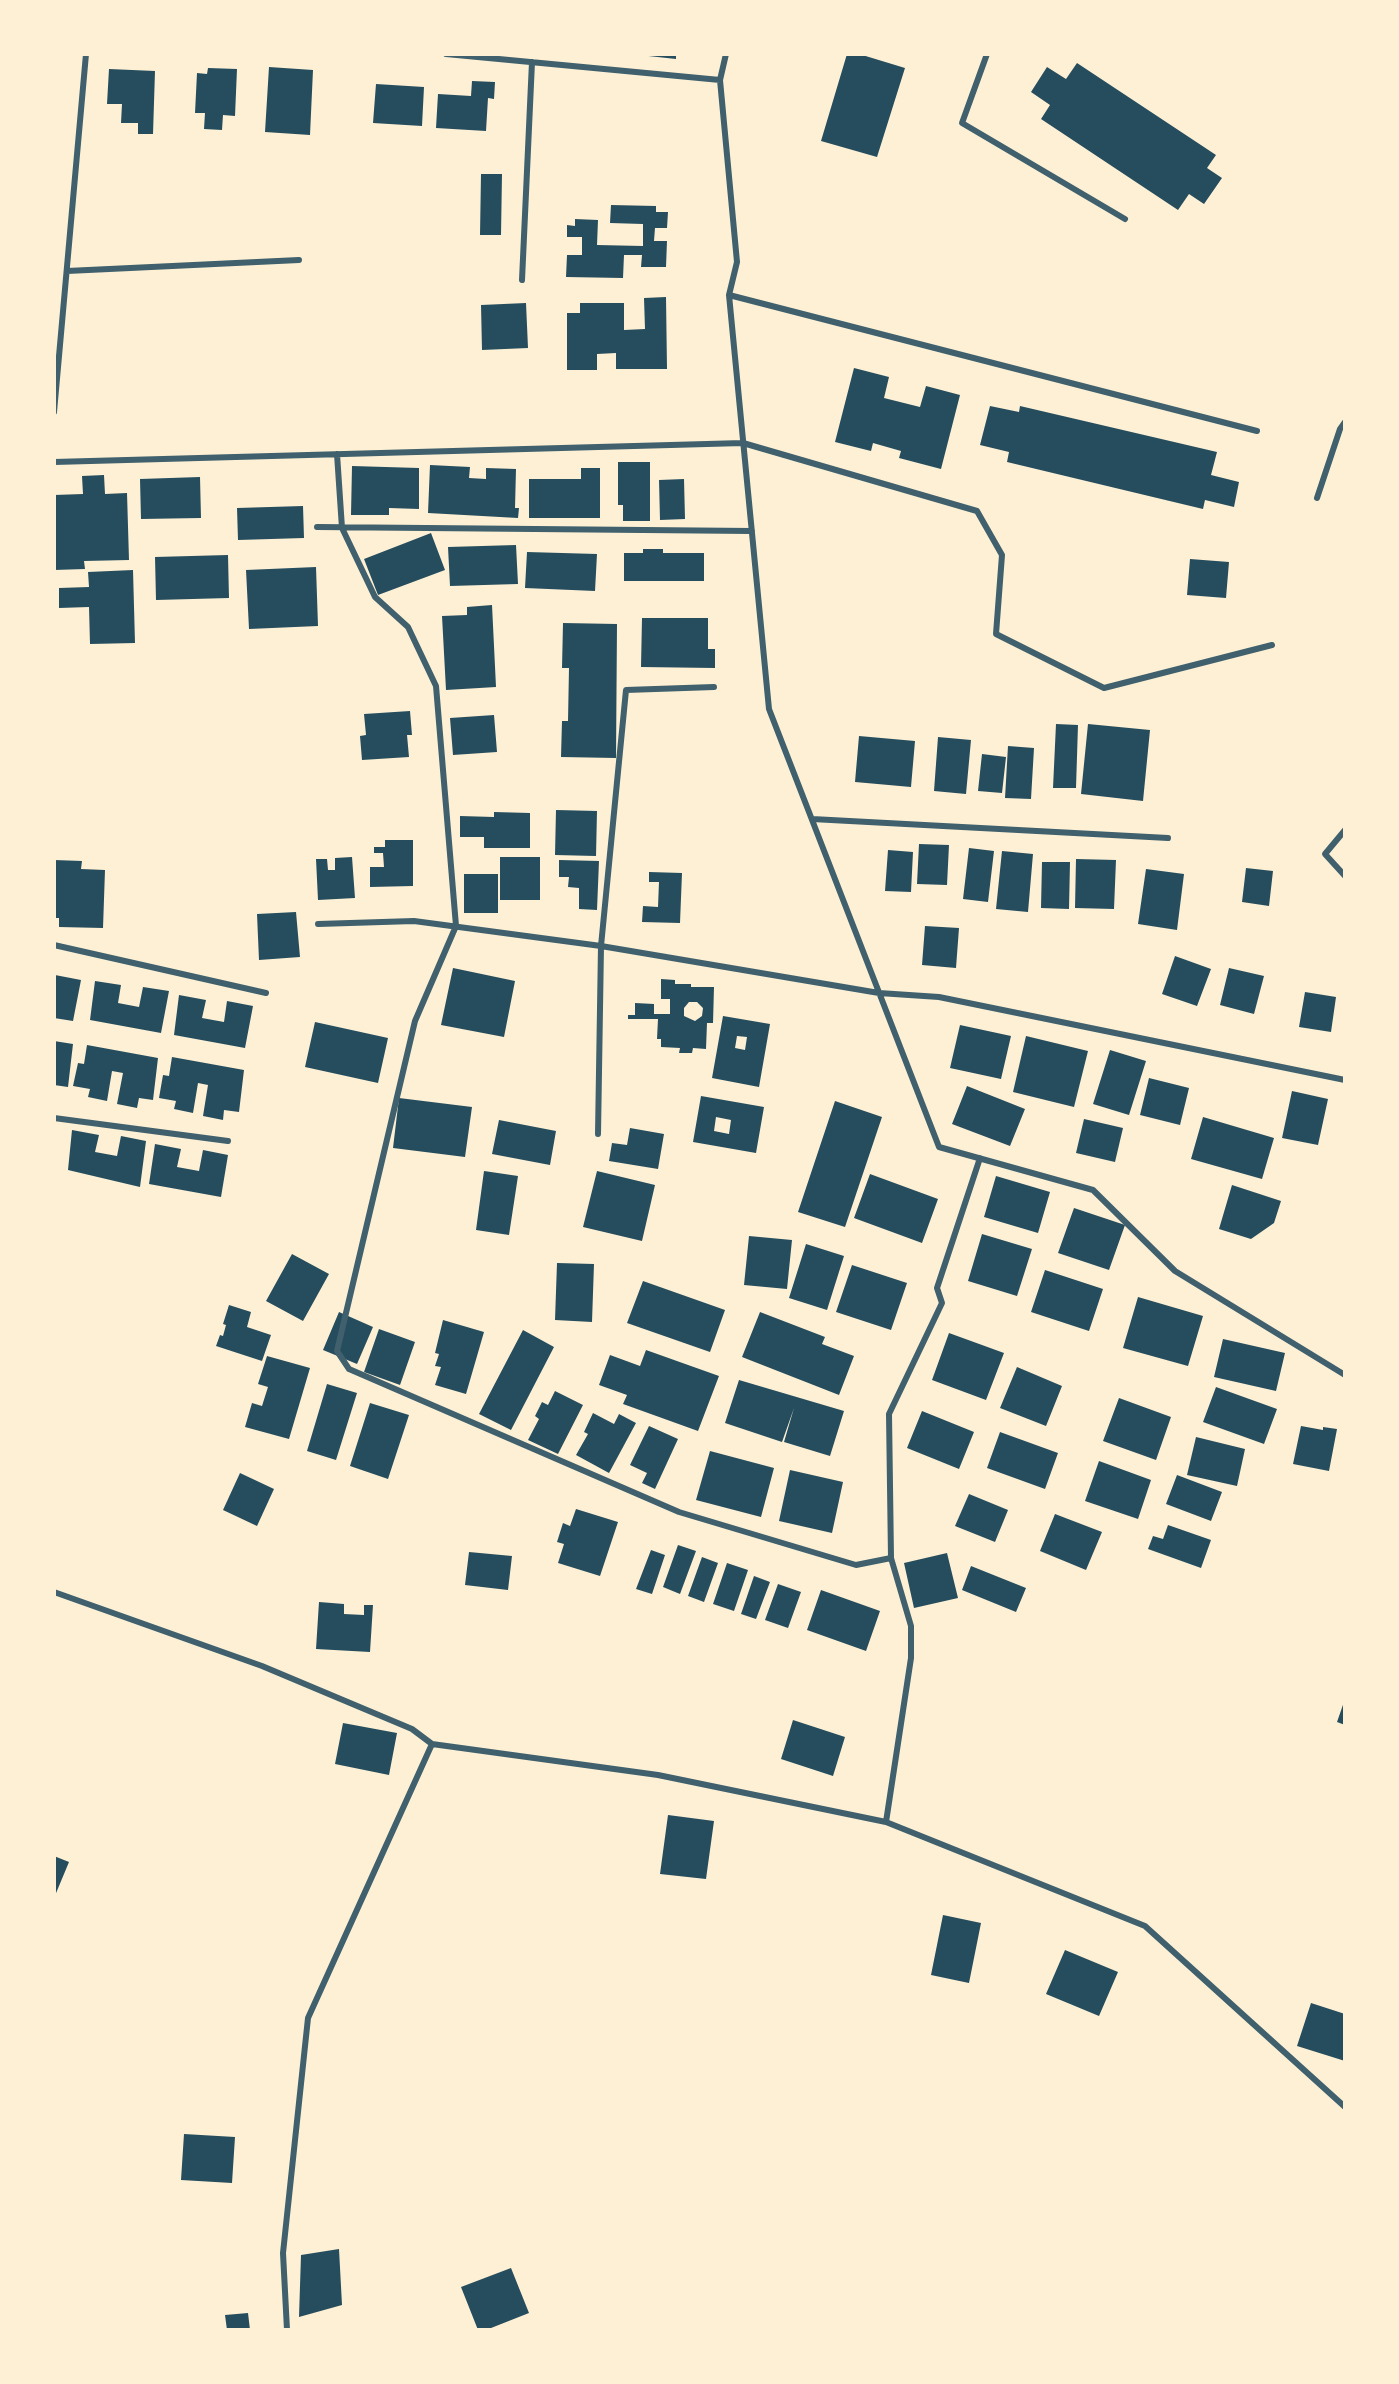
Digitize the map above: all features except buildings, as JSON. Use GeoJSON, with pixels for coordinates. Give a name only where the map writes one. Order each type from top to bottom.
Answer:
{"type":"FeatureCollection","features":[{"type":"Feature","properties":{"kind":"street"},"geometry":{"type":"LineString","coordinates":[[54,412],[86,54]]}},
{"type":"Feature","properties":{"kind":"street"},"geometry":{"type":"LineString","coordinates":[[446,54],[720,81]]}},
{"type":"Feature","properties":{"kind":"street"},"geometry":{"type":"LineString","coordinates":[[726,54],[720,81],[737,262],[729,295],[769,709],[939,1147],[1093,1190],[1175,1271],[1345,1375]]}},
{"type":"Feature","properties":{"kind":"street"},"geometry":{"type":"LineString","coordinates":[[987,54],[963,123],[1125,219]]}},
{"type":"Feature","properties":{"kind":"street"},"geometry":{"type":"LineString","coordinates":[[522,280],[532,62]]}},
{"type":"Feature","properties":{"kind":"street"},"geometry":{"type":"LineString","coordinates":[[67,271],[299,260]]}},
{"type":"Feature","properties":{"kind":"street"},"geometry":{"type":"LineString","coordinates":[[729,295],[1257,431]]}},
{"type":"Feature","properties":{"kind":"street"},"geometry":{"type":"LineString","coordinates":[[1317,498],[1340,429],[1345,422]]}},
{"type":"Feature","properties":{"kind":"street"},"geometry":{"type":"LineString","coordinates":[[54,462],[743,443],[977,511],[1002,555],[996,634],[1104,688],[1272,645]]}},
{"type":"Feature","properties":{"kind":"street"},"geometry":{"type":"LineString","coordinates":[[337,454],[342,528],[375,597],[408,627],[436,686],[456,926],[415,1021],[337,1351],[349,1369],[679,1512],[856,1565],[891,1558]]}},
{"type":"Feature","properties":{"kind":"street"},"geometry":{"type":"LineString","coordinates":[[317,527],[752,531]]}},
{"type":"Feature","properties":{"kind":"street"},"geometry":{"type":"LineString","coordinates":[[598,1134],[602,946],[626,690],[714,687]]}},
{"type":"Feature","properties":{"kind":"street"},"geometry":{"type":"LineString","coordinates":[[812,819],[1168,838]]}},
{"type":"Feature","properties":{"kind":"street"},"geometry":{"type":"LineString","coordinates":[[1345,830],[1325,854],[1345,876]]}},
{"type":"Feature","properties":{"kind":"street"},"geometry":{"type":"LineString","coordinates":[[318,924],[414,921],[602,946],[879,993],[939,997],[1345,1080]]}},
{"type":"Feature","properties":{"kind":"street"},"geometry":{"type":"LineString","coordinates":[[54,945],[266,993]]}},
{"type":"Feature","properties":{"kind":"street"},"geometry":{"type":"LineString","coordinates":[[54,1118],[228,1141]]}},
{"type":"Feature","properties":{"kind":"street"},"geometry":{"type":"LineString","coordinates":[[886,1822],[911,1658],[911,1626],[891,1558],[889,1414],[942,1303],[937,1288],[980,1158]]}},
{"type":"Feature","properties":{"kind":"street"},"geometry":{"type":"LineString","coordinates":[[54,1592],[262,1666],[412,1729],[432,1744],[658,1775],[886,1822],[1145,1926],[1345,2107]]}},
{"type":"Feature","properties":{"kind":"street"},"geometry":{"type":"LineString","coordinates":[[287,2330],[283,2253],[308,2018],[432,1744]]}}]}
